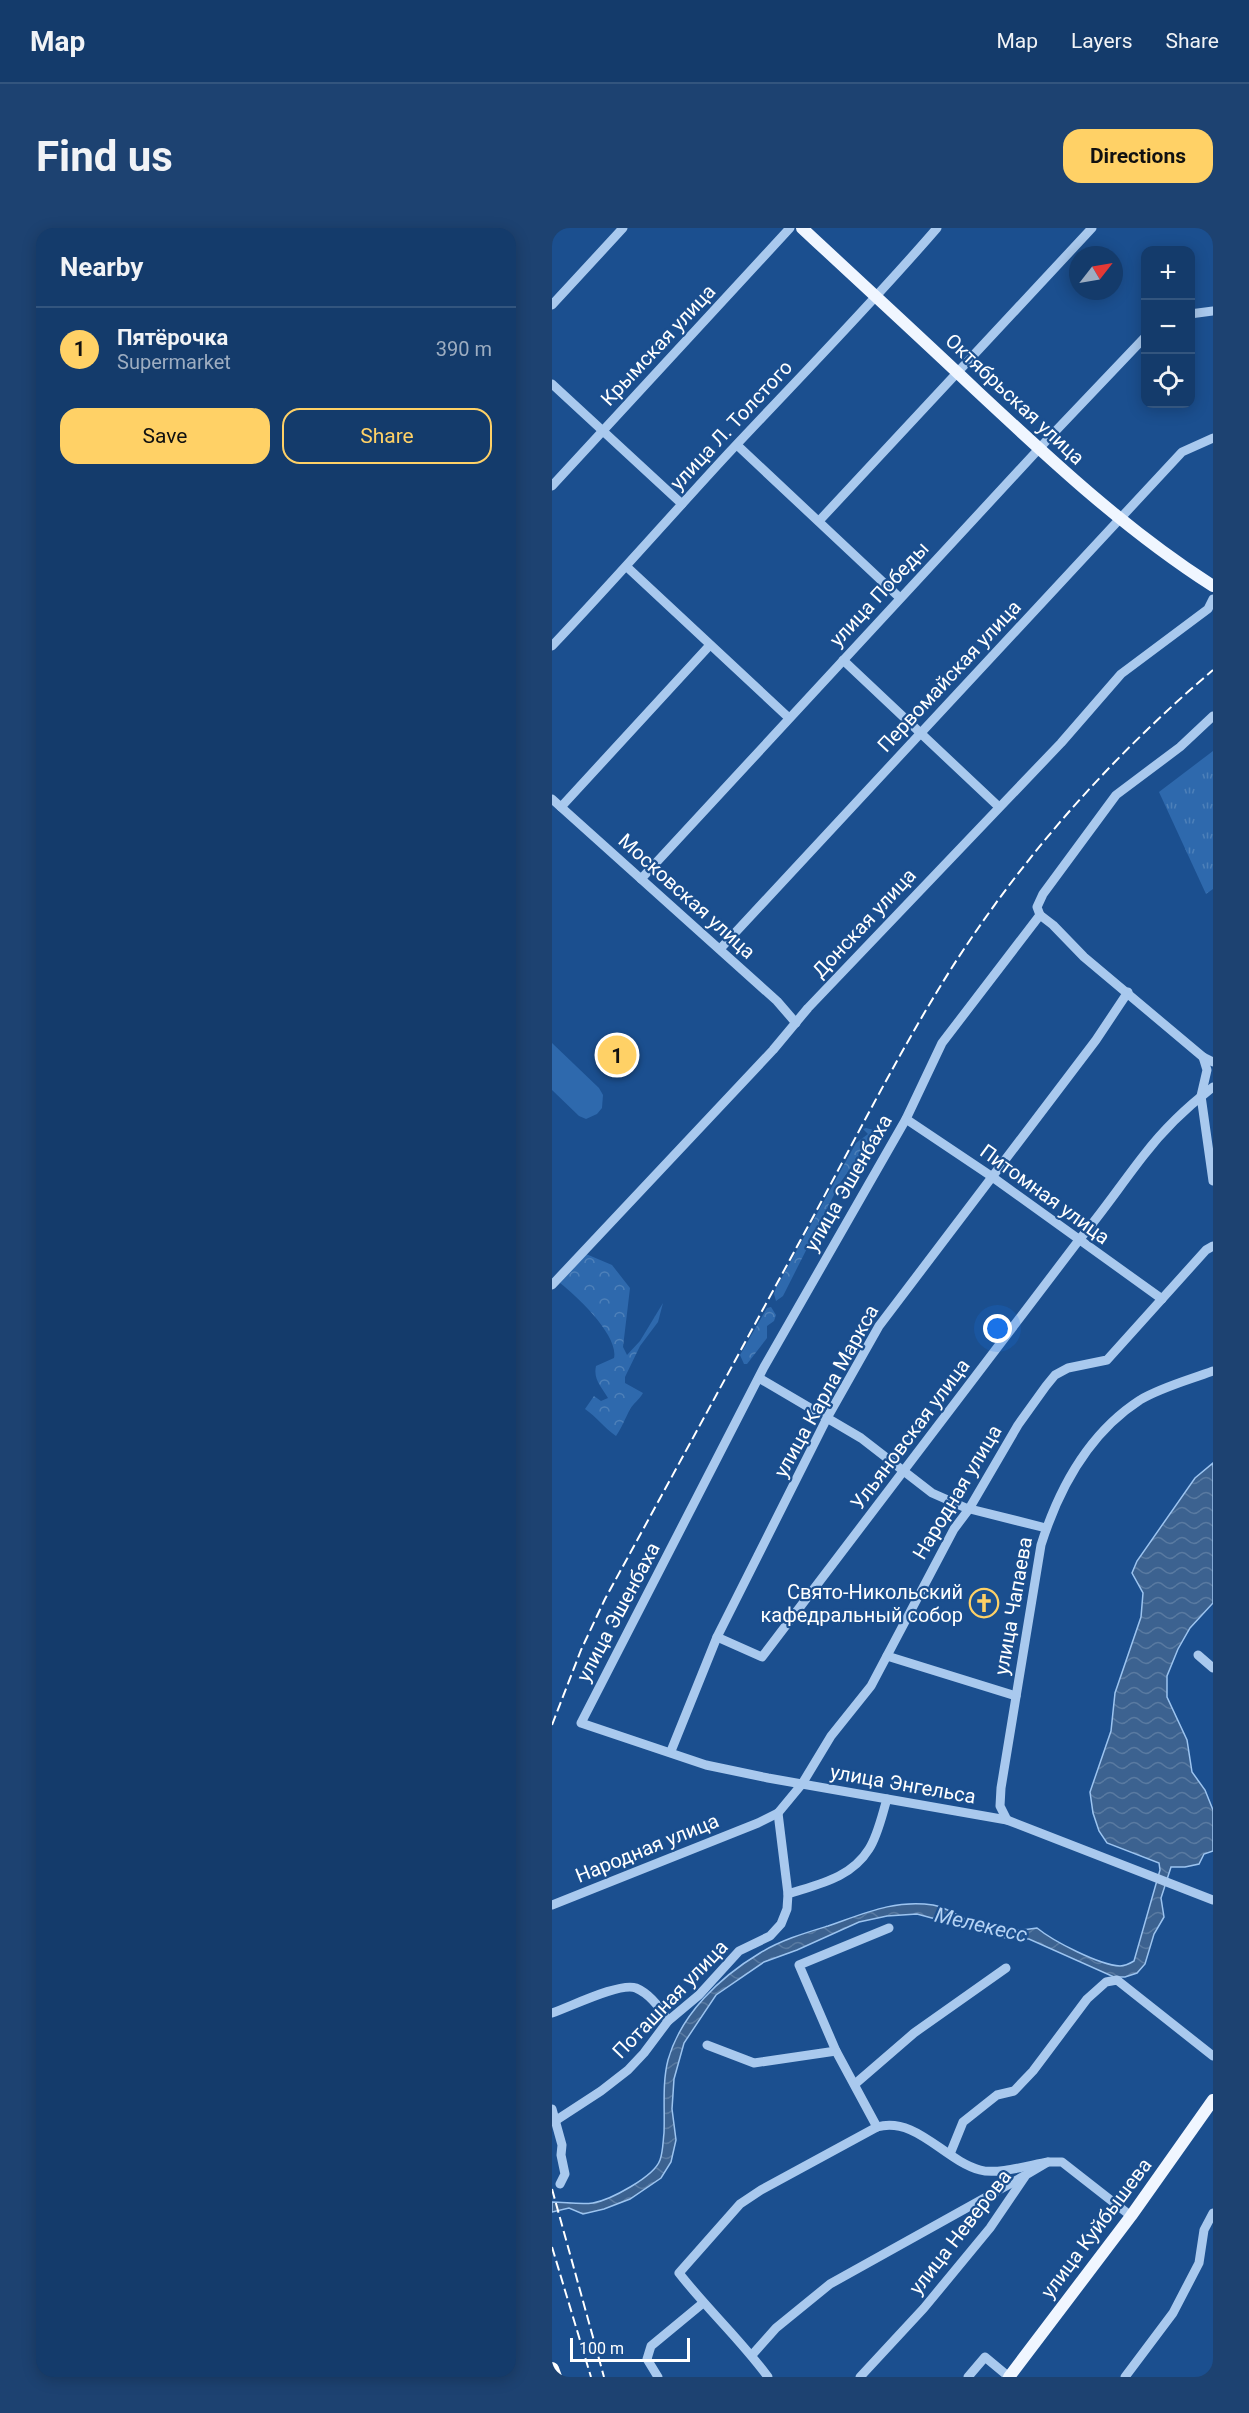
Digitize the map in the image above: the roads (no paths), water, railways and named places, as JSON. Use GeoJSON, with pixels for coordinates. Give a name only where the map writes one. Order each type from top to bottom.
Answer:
{"type":"FeatureCollection","features":[{"type":"Feature","properties":{"kind":"highway"},"geometry":{"type":"LineString","coordinates":[[552,2369],[555,2377]]}},
{"type":"Feature","properties":{"kind":"main road","name":"Октябрьская улица"},"geometry":{"type":"LineString","coordinates":[[802,228],[1039,449],[1171,559],[1213,586]]}},
{"type":"Feature","properties":{"kind":"main road","name":"улица Куйбышева"},"geometry":{"type":"LineString","coordinates":[[1009,2377],[1131,2216],[1213,2100]]}},
{"type":"Feature","properties":{"kind":"street"},"geometry":{"type":"LineString","coordinates":[[552,306],[622,228]]}},
{"type":"Feature","properties":{"kind":"street","name":"Крымская улица"},"geometry":{"type":"LineString","coordinates":[[552,486],[790,228]]}},
{"type":"Feature","properties":{"kind":"street","name":"улица Л. Толстого"},"geometry":{"type":"LineString","coordinates":[[552,646],[876,298],[937,228]]}},
{"type":"Feature","properties":{"kind":"street"},"geometry":{"type":"LineString","coordinates":[[819,521],[1092,228]]}},
{"type":"Feature","properties":{"kind":"street"},"geometry":{"type":"LineString","coordinates":[[1195,313],[1213,311]]}},
{"type":"Feature","properties":{"kind":"street","name":"улица Победы"},"geometry":{"type":"LineString","coordinates":[[641,879],[1141,341]]}},
{"type":"Feature","properties":{"kind":"street"},"geometry":{"type":"LineString","coordinates":[[552,384],[682,504]]}},
{"type":"Feature","properties":{"kind":"street","name":"Первомайская улица"},"geometry":{"type":"LineString","coordinates":[[720,950],[1182,452],[1213,438]]}},
{"type":"Feature","properties":{"kind":"street"},"geometry":{"type":"LineString","coordinates":[[737,445],[900,598]]}},
{"type":"Feature","properties":{"kind":"street"},"geometry":{"type":"LineString","coordinates":[[627,567],[789,718]]}},
{"type":"Feature","properties":{"kind":"street","name":"Донская улица"},"geometry":{"type":"LineString","coordinates":[[552,1285],[1061,742],[1121,674],[1208,609],[1213,599]]}},
{"type":"Feature","properties":{"kind":"street"},"geometry":{"type":"LineString","coordinates":[[561,807],[710,645]]}},
{"type":"Feature","properties":{"kind":"street"},"geometry":{"type":"LineString","coordinates":[[843,660],[999,807]]}},
{"type":"Feature","properties":{"kind":"street","name":"улица Эшенбаха"},"geometry":{"type":"LineString","coordinates":[[581,1723],[759,1378],[808,1288],[906,1119],[942,1043],[1040,915],[1037,907],[1042,894],[1116,795],[1180,747],[1213,716]]}},
{"type":"Feature","properties":{"kind":"street","name":"Московская улица"},"geometry":{"type":"LineString","coordinates":[[552,799],[777,1001],[796,1023]]}},
{"type":"Feature","properties":{"kind":"street"},"geometry":{"type":"LineString","coordinates":[[1040,915],[1084,957],[1203,1057],[1213,1062]]}},
{"type":"Feature","properties":{"kind":"street","name":"улица Карла Маркса"},"geometry":{"type":"LineString","coordinates":[[671,1751],[717,1637],[826,1418],[879,1326],[1096,1040],[1128,992]]}},
{"type":"Feature","properties":{"kind":"street"},"geometry":{"type":"LineString","coordinates":[[1203,1057],[1207,1070],[1201,1096],[1213,1181]]}},
{"type":"Feature","properties":{"kind":"street","name":"Ульяновская улица"},"geometry":{"type":"LineString","coordinates":[[717,1637],[762,1657],[1107,1206],[1145,1153],[1201,1096],[1213,1087]]}},
{"type":"Feature","properties":{"kind":"street","name":"Питомная улица"},"geometry":{"type":"LineString","coordinates":[[906,1119],[991,1176],[1162,1299]]}},
{"type":"Feature","properties":{"kind":"street","name":"Народная улица"},"geometry":{"type":"LineString","coordinates":[[552,1905],[778,1813],[802,1784],[831,1736],[871,1686],[954,1529],[969,1509],[1018,1425],[1050,1381],[1068,1368],[1107,1360],[1206,1250],[1213,1246]]}},
{"type":"Feature","properties":{"kind":"street","name":"улица Чапаева"},"geometry":{"type":"LineString","coordinates":[[1007,1820],[1000,1806],[1001,1788],[1041,1545],[1046,1528],[1072,1474],[1090,1445],[1118,1417],[1142,1399],[1213,1371]]}},
{"type":"Feature","properties":{"kind":"street"},"geometry":{"type":"LineString","coordinates":[[759,1378],[861,1438],[932,1493],[969,1509],[1046,1528]]}},
{"type":"Feature","properties":{"kind":"street"},"geometry":{"type":"LineString","coordinates":[[1198,1655],[1213,1668]]}},
{"type":"Feature","properties":{"kind":"street"},"geometry":{"type":"LineString","coordinates":[[887,1656],[1016,1695]]}},
{"type":"Feature","properties":{"kind":"street","name":"улица Энгельса"},"geometry":{"type":"LineString","coordinates":[[581,1723],[671,1751],[706,1765],[1007,1820],[1213,1900]]}},
{"type":"Feature","properties":{"kind":"street"},"geometry":{"type":"LineString","coordinates":[[788,1894],[834,1879],[853,1869],[870,1848],[887,1799]]}},
{"type":"Feature","properties":{"kind":"street","name":"Поташная улица"},"geometry":{"type":"LineString","coordinates":[[555,2121],[628,2070],[668,2021],[699,1995],[739,1951],[770,1936],[781,1924],[787,1909],[788,1894],[778,1813]]}},
{"type":"Feature","properties":{"kind":"street"},"geometry":{"type":"LineString","coordinates":[[877,2127],[836,2051],[799,1965],[889,1928]]}},
{"type":"Feature","properties":{"kind":"street"},"geometry":{"type":"LineString","coordinates":[[855,2084],[914,2033],[1006,1968]]}},
{"type":"Feature","properties":{"kind":"street"},"geometry":{"type":"LineString","coordinates":[[950,2154],[963,2122],[997,2095],[1014,2091],[1033,2071],[1087,1999],[1106,1982],[1117,1980],[1213,2056]]}},
{"type":"Feature","properties":{"kind":"street"},"geometry":{"type":"LineString","coordinates":[[552,2013],[591,1997],[635,1987],[655,2004],[668,2021]]}},
{"type":"Feature","properties":{"kind":"street"},"geometry":{"type":"LineString","coordinates":[[707,2045],[754,2063],[836,2051]]}},
{"type":"Feature","properties":{"kind":"street"},"geometry":{"type":"LineString","coordinates":[[552,2109],[562,2145],[564,2174],[560,2184]]}},
{"type":"Feature","properties":{"kind":"street"},"geometry":{"type":"LineString","coordinates":[[768,2377],[752,2355],[703,2303],[679,2273],[740,2204],[761,2190],[877,2127],[889,2124],[907,2128],[981,2170],[1002,2170],[1048,2162],[1062,2162],[1131,2216]]}},
{"type":"Feature","properties":{"kind":"street","name":"улица Неверова"},"geometry":{"type":"LineString","coordinates":[[860,2377],[924,2308],[990,2228],[1026,2175],[1048,2162]]}},
{"type":"Feature","properties":{"kind":"street"},"geometry":{"type":"LineString","coordinates":[[752,2355],[776,2328],[830,2284],[1026,2175]]}},
{"type":"Feature","properties":{"kind":"street"},"geometry":{"type":"LineString","coordinates":[[1125,2377],[1173,2313],[1199,2263],[1204,2230],[1213,2213]]}},
{"type":"Feature","properties":{"kind":"street"},"geometry":{"type":"LineString","coordinates":[[658,2377],[647,2359],[651,2346],[703,2303]]}},
{"type":"Feature","properties":{"kind":"street"},"geometry":{"type":"LineString","coordinates":[[968,2377],[985,2357],[1009,2377]]}},
{"type":"Feature","properties":{"kind":"water","name":"Мелекесс"},"geometry":{"type":"Polygon","coordinates":[[[1213,1463],[1213,1603],[1190,1628],[1178,1649],[1167,1676],[1167,1697],[1187,1740],[1192,1772],[1205,1790],[1213,1810],[1213,1851],[1204,1854],[1199,1864],[1171,1867],[1161,1898],[1164,1917],[1154,1934],[1145,1964],[1137,1973],[1125,1977],[1114,1977],[1029,1939],[1006,1938],[917,1914],[887,1916],[859,1922],[764,1962],[716,1995],[684,2043],[674,2079],[672,2109],[676,2140],[671,2162],[661,2178],[630,2199],[604,2209],[583,2214],[569,2208],[552,2212],[552,2202],[588,2204],[601,2201],[631,2187],[656,2167],[663,2146],[666,2069],[682,2027],[692,2012],[717,1985],[768,1948],[802,1934],[879,1909],[919,1904],[939,1906],[974,1923],[990,1927],[1006,1930],[1037,1928],[1077,1952],[1111,1965],[1124,1966],[1134,1961],[1160,1870],[1159,1863],[1107,1843],[1099,1831],[1093,1813],[1090,1792],[1111,1731],[1115,1693],[1141,1617],[1143,1593],[1132,1573],[1137,1561],[1195,1478],[1213,1463]]]}},
{"type":"Feature","properties":{"kind":"railway"},"geometry":{"type":"LineString","coordinates":[[552,1725],[581,1650],[605,1599],[896,1062],[951,969],[1008,887],[1071,810],[1139,738],[1213,670]]}},
{"type":"Feature","properties":{"kind":"railway"},"geometry":{"type":"LineString","coordinates":[[552,2189],[604,2377]]}},
{"type":"Feature","properties":{"kind":"railway"},"geometry":{"type":"LineString","coordinates":[[552,2247],[591,2377]]}},
{"type":"Feature","properties":{"kind":"place","name":"Пятёрочка"},"geometry":{"type":"Point","coordinates":[617,1055]}},
{"type":"Feature","properties":{"kind":"place","name":"Свято-Никольский кафедральный собор"},"geometry":{"type":"Point","coordinates":[984,1603]}}]}
